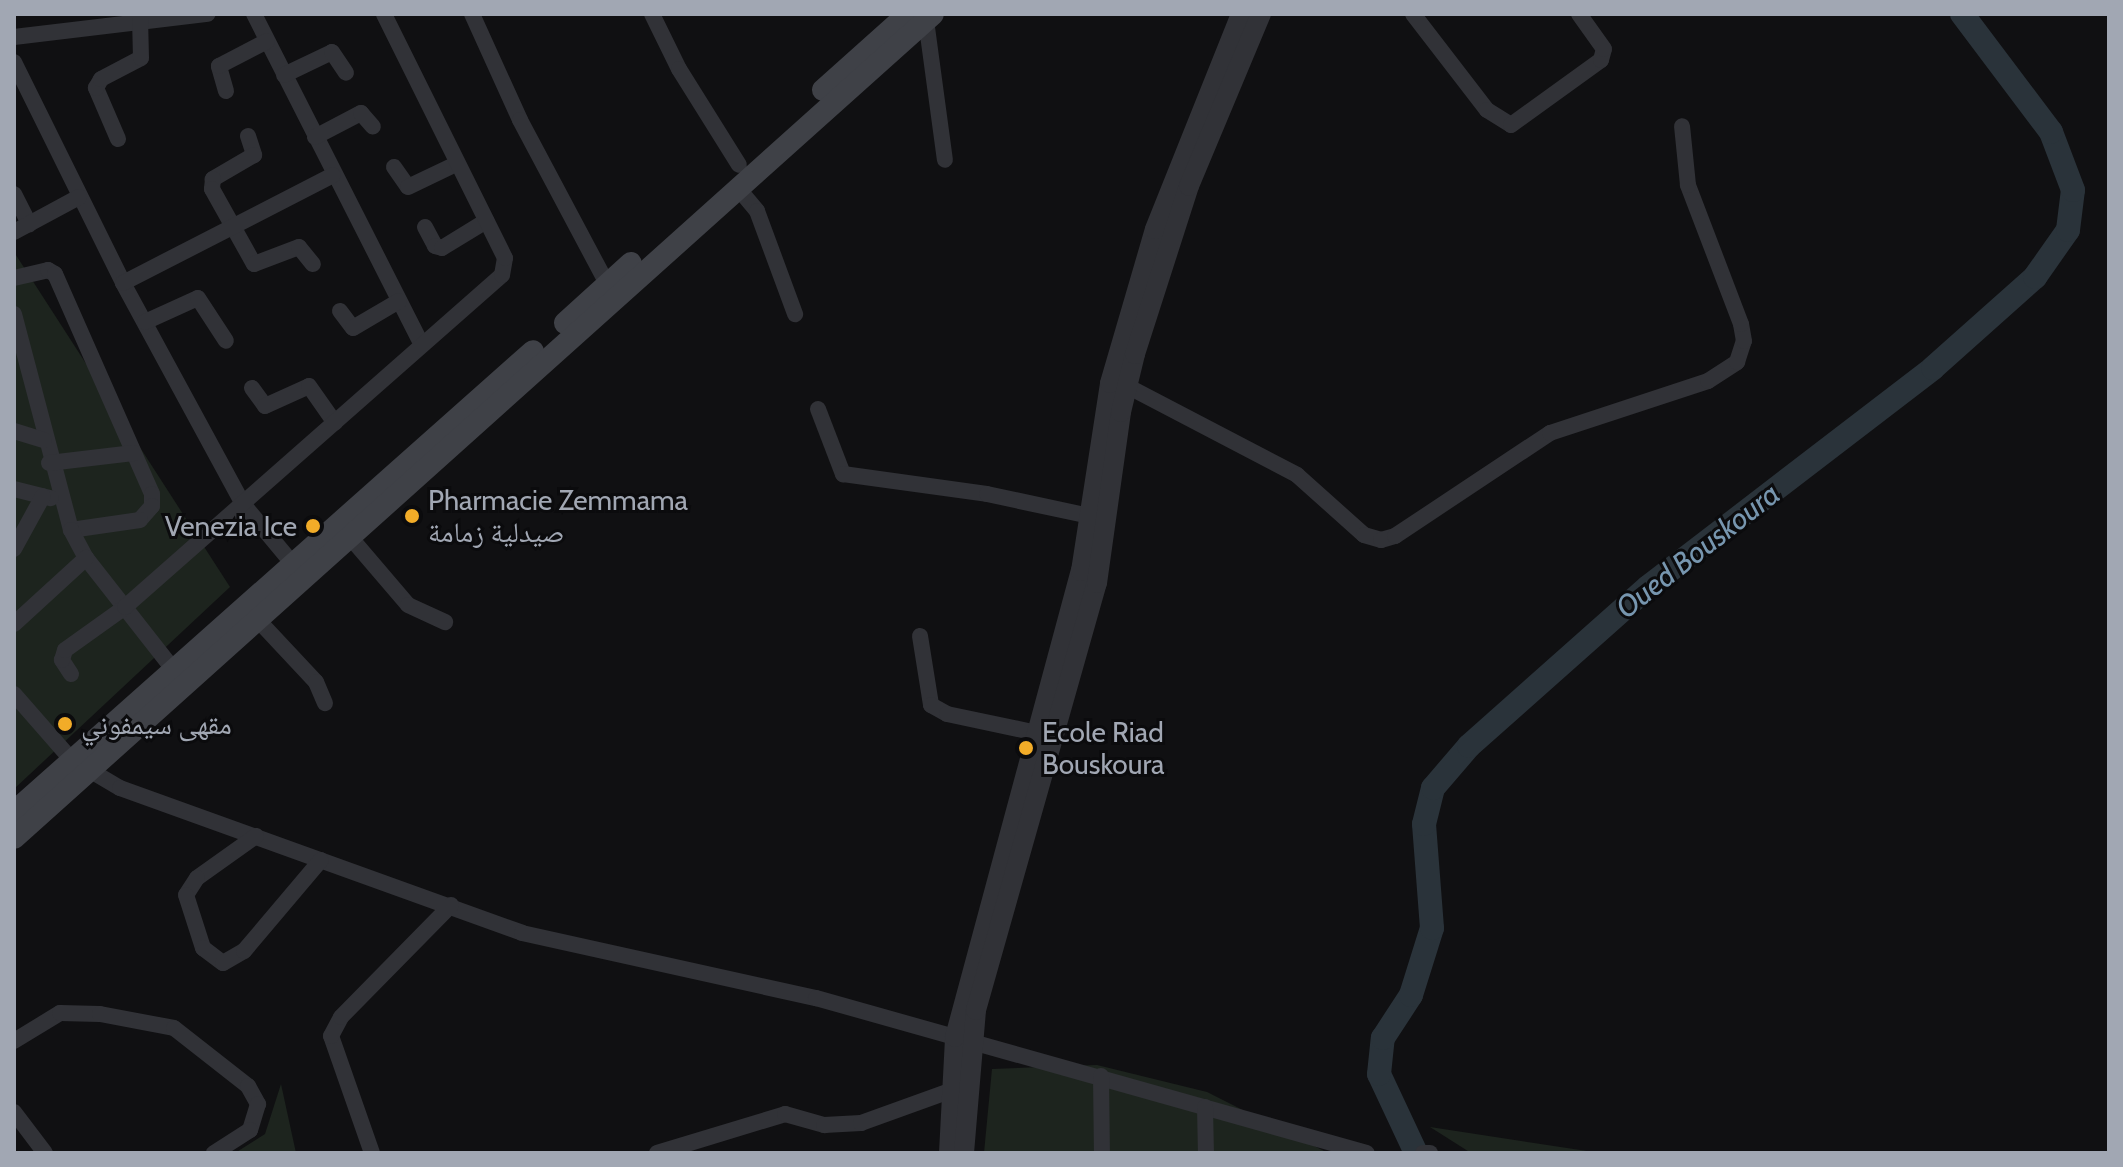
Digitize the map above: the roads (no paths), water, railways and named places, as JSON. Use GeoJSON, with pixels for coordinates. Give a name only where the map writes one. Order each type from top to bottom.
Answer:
{"type":"FeatureCollection","features":[{"type":"Feature","properties":{"kind":"main road"},"geometry":{"type":"LineString","coordinates":[[14,838],[173,669],[298,571],[738,176],[922,16]]}},
{"type":"Feature","properties":{"kind":"main road"},"geometry":{"type":"LineString","coordinates":[[14,812],[80,765],[257,619],[298,571],[350,537],[611,291]]}},
{"type":"Feature","properties":{"kind":"street"},"geometry":{"type":"LineString","coordinates":[[14,37],[140,19],[208,14]]}},
{"type":"Feature","properties":{"kind":"street"},"geometry":{"type":"LineString","coordinates":[[254,14],[333,175],[422,345]]}},
{"type":"Feature","properties":{"kind":"street"},"geometry":{"type":"LineString","coordinates":[[71,674],[62,660],[65,650],[125,607],[502,275],[505,258],[384,14]]}},
{"type":"Feature","properties":{"kind":"street"},"geometry":{"type":"LineString","coordinates":[[472,14],[520,120],[611,291]]}},
{"type":"Feature","properties":{"kind":"street"},"geometry":{"type":"LineString","coordinates":[[652,14],[757,211],[795,314]]}},
{"type":"Feature","properties":{"kind":"street"},"geometry":{"type":"LineString","coordinates":[[949,1153],[950,1091],[1090,516],[1110,383],[1155,229],[1241,14]]}},
{"type":"Feature","properties":{"kind":"street"},"geometry":{"type":"LineString","coordinates":[[964,1153],[963,1039],[1097,583],[1127,386],[1189,186],[1261,14]]}},
{"type":"Feature","properties":{"kind":"street"},"geometry":{"type":"LineString","coordinates":[[1413,14],[1487,110],[1511,125],[1601,60],[1604,49],[1579,14]]}},
{"type":"Feature","properties":{"kind":"street"},"geometry":{"type":"LineString","coordinates":[[922,16],[945,160]]}},
{"type":"Feature","properties":{"kind":"street"},"geometry":{"type":"LineString","coordinates":[[118,139],[96,88],[101,79],[141,58],[140,19]]}},
{"type":"Feature","properties":{"kind":"street"},"geometry":{"type":"LineString","coordinates":[[226,91],[219,66],[267,41]]}},
{"type":"Feature","properties":{"kind":"street"},"geometry":{"type":"LineString","coordinates":[[284,75],[332,52],[346,73]]}},
{"type":"Feature","properties":{"kind":"street"},"geometry":{"type":"LineString","coordinates":[[14,62],[123,283],[243,504],[298,571]]}},
{"type":"Feature","properties":{"kind":"street"},"geometry":{"type":"LineString","coordinates":[[315,137],[361,113],[373,127]]}},
{"type":"Feature","properties":{"kind":"street"},"geometry":{"type":"LineString","coordinates":[[1127,386],[1297,475],[1364,535],[1381,540],[1395,536],[1550,433],[1708,381],[1737,362],[1744,341],[1741,324],[1688,185],[1682,126]]}},
{"type":"Feature","properties":{"kind":"street"},"geometry":{"type":"LineString","coordinates":[[248,136],[254,155],[211,182],[233,226],[254,264],[299,247],[313,264]]}},
{"type":"Feature","properties":{"kind":"street"},"geometry":{"type":"LineString","coordinates":[[394,167],[408,187],[456,164]]}},
{"type":"Feature","properties":{"kind":"street"},"geometry":{"type":"LineString","coordinates":[[123,283],[333,175]]}},
{"type":"Feature","properties":{"kind":"street"},"geometry":{"type":"LineString","coordinates":[[14,194],[22,228],[79,197]]}},
{"type":"Feature","properties":{"kind":"street"},"geometry":{"type":"LineString","coordinates":[[425,227],[435,246],[442,248],[486,221]]}},
{"type":"Feature","properties":{"kind":"street"},"geometry":{"type":"LineString","coordinates":[[14,278],[48,270],[55,274],[152,494],[149,512],[135,522],[71,530]]}},
{"type":"Feature","properties":{"kind":"street"},"geometry":{"type":"LineString","coordinates":[[145,322],[198,298],[226,341]]}},
{"type":"Feature","properties":{"kind":"street"},"geometry":{"type":"LineString","coordinates":[[340,311],[353,328],[399,301]]}},
{"type":"Feature","properties":{"kind":"street"},"geometry":{"type":"LineString","coordinates":[[14,314],[21,372],[71,530],[86,558],[173,669]]}},
{"type":"Feature","properties":{"kind":"street"},"geometry":{"type":"LineString","coordinates":[[252,388],[265,406],[309,386],[335,423]]}},
{"type":"Feature","properties":{"kind":"street"},"geometry":{"type":"LineString","coordinates":[[818,409],[843,474],[987,494],[1090,516]]}},
{"type":"Feature","properties":{"kind":"street"},"geometry":{"type":"LineString","coordinates":[[14,431],[44,440]]}},
{"type":"Feature","properties":{"kind":"street"},"geometry":{"type":"LineString","coordinates":[[49,463],[133,453]]}},
{"type":"Feature","properties":{"kind":"street"},"geometry":{"type":"LineString","coordinates":[[14,489],[60,500]]}},
{"type":"Feature","properties":{"kind":"street"},"geometry":{"type":"LineString","coordinates":[[14,549],[43,496]]}},
{"type":"Feature","properties":{"kind":"street"},"geometry":{"type":"LineString","coordinates":[[350,537],[404,601],[445,622]]}},
{"type":"Feature","properties":{"kind":"street"},"geometry":{"type":"LineString","coordinates":[[14,624],[86,558]]}},
{"type":"Feature","properties":{"kind":"street"},"geometry":{"type":"LineString","coordinates":[[257,619],[316,682],[325,703]]}},
{"type":"Feature","properties":{"kind":"street"},"geometry":{"type":"LineString","coordinates":[[920,636],[931,705],[947,714],[1037,733]]}},
{"type":"Feature","properties":{"kind":"street"},"geometry":{"type":"LineString","coordinates":[[14,694],[80,765],[165,806],[451,905],[522,933],[816,998],[1101,1076],[1337,1149],[1367,1153]]}},
{"type":"Feature","properties":{"kind":"street"},"geometry":{"type":"LineString","coordinates":[[256,836],[197,878],[186,895],[203,948],[223,963],[244,951],[321,860]]}},
{"type":"Feature","properties":{"kind":"street"},"geometry":{"type":"LineString","coordinates":[[372,1153],[331,1036],[341,1017],[451,905]]}},
{"type":"Feature","properties":{"kind":"street"},"geometry":{"type":"LineString","coordinates":[[14,1041],[60,1013],[100,1014],[174,1028],[248,1086],[258,1104],[255,1124],[214,1153]]}},
{"type":"Feature","properties":{"kind":"street"},"geometry":{"type":"LineString","coordinates":[[1101,1076],[1102,1153]]}},
{"type":"Feature","properties":{"kind":"street"},"geometry":{"type":"LineString","coordinates":[[657,1153],[785,1114],[824,1125],[861,1123],[950,1091]]}},
{"type":"Feature","properties":{"kind":"street"},"geometry":{"type":"LineString","coordinates":[[1205,1107],[1206,1153]]}},
{"type":"Feature","properties":{"kind":"street"},"geometry":{"type":"LineString","coordinates":[[14,1112],[45,1153]]}},
{"type":"Feature","properties":{"kind":"waterway","name":"Oued Bouskoura"},"geometry":{"type":"LineString","coordinates":[[1416,1153],[1379,1074],[1383,1038],[1411,995],[1432,928],[1424,824],[1433,788],[1469,746],[1648,587],[1933,368],[2035,277],[2068,230],[2073,190],[2051,132],[1962,14]]}},
{"type":"Feature","properties":{"kind":"place","name":"Pharmacie Zemmama صيدلية زمامة"},"geometry":{"type":"Point","coordinates":[412,516]}},
{"type":"Feature","properties":{"kind":"place","name":"Venezia Ice"},"geometry":{"type":"Point","coordinates":[313,526]}},
{"type":"Feature","properties":{"kind":"place","name":"مقهى سيمفوني"},"geometry":{"type":"Point","coordinates":[65,724]}},
{"type":"Feature","properties":{"kind":"place","name":"Ecole Riad Bouskoura"},"geometry":{"type":"Point","coordinates":[1026,748]}}]}
